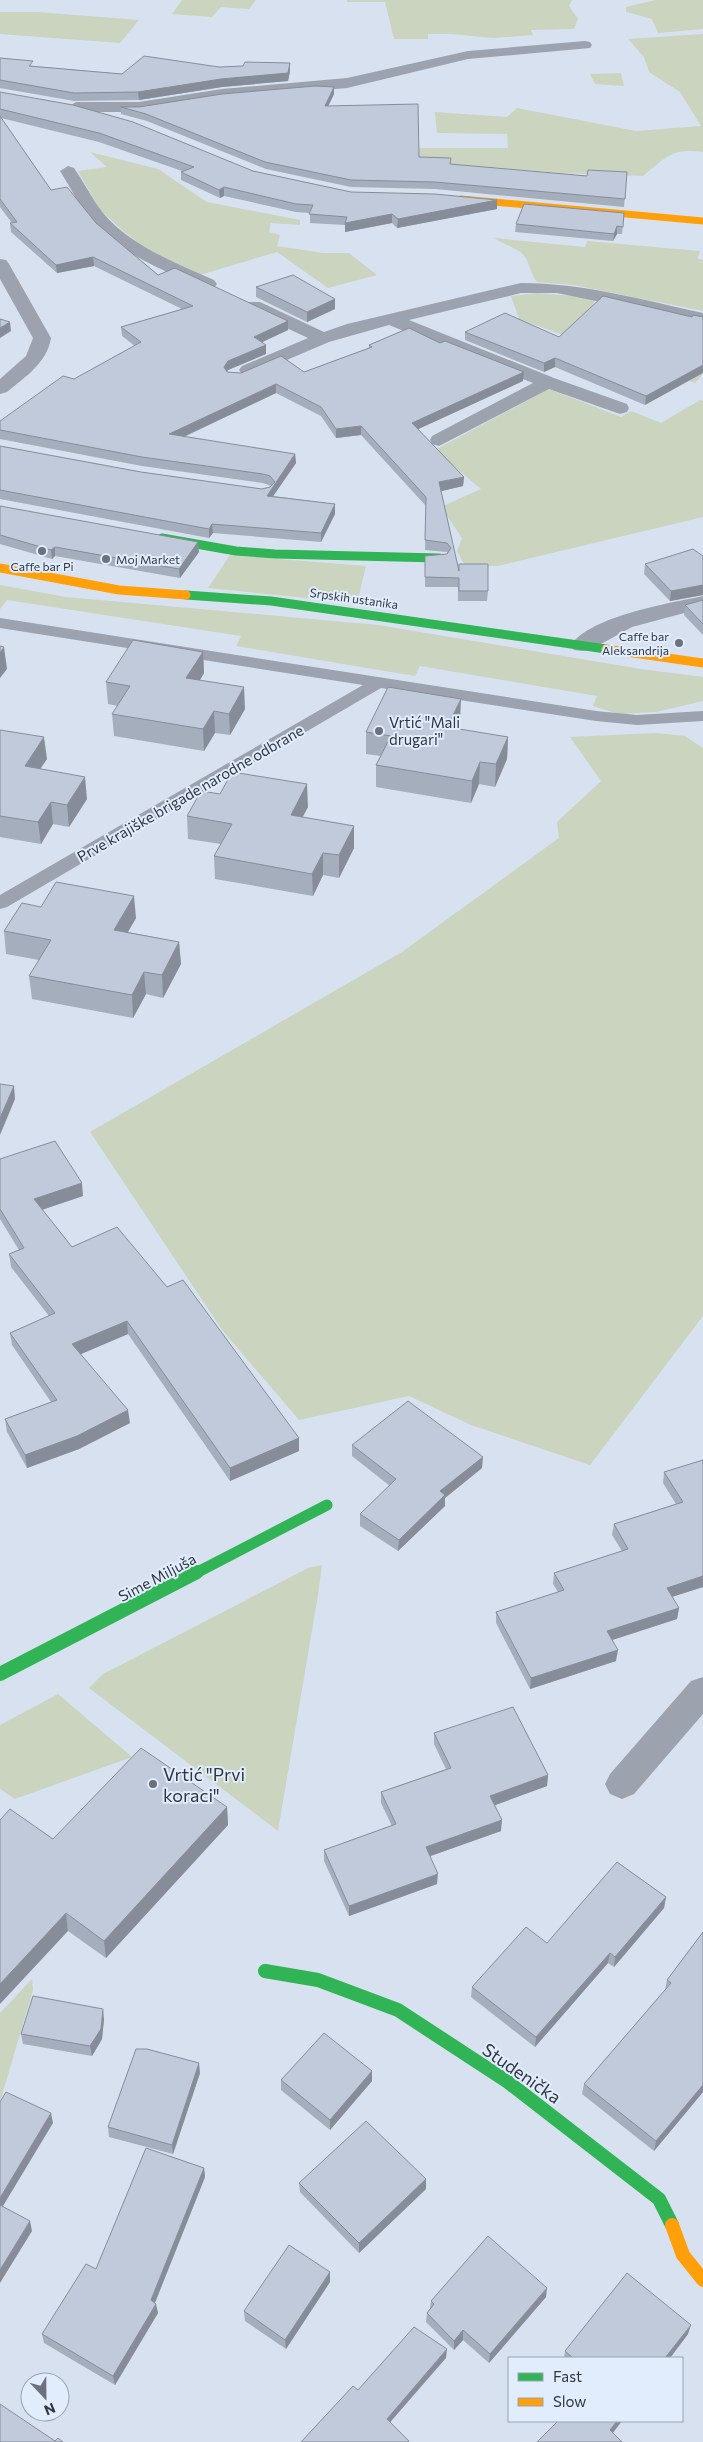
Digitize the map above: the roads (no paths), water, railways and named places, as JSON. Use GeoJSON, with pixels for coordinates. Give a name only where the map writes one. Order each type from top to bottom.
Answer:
{"type":"FeatureCollection","features":[{"type":"Feature","properties":{"kind":"street"},"geometry":{"type":"LineString","coordinates":[[72,106],[139,107],[222,94],[347,83],[468,55],[584,45]]}},
{"type":"Feature","properties":{"kind":"street"},"geometry":{"type":"LineString","coordinates":[[72,106],[117,119]]}},
{"type":"Feature","properties":{"kind":"street"},"geometry":{"type":"LineString","coordinates":[[68,171],[94,211],[110,230],[133,247],[323,338]]}},
{"type":"Feature","properties":{"kind":"street"},"geometry":{"type":"LineString","coordinates":[[445,197],[703,221]]}},
{"type":"Feature","properties":{"kind":"street"},"geometry":{"type":"LineString","coordinates":[[0,264],[13,291],[42,338],[39,353],[0,388]]}},
{"type":"Feature","properties":{"kind":"street"},"geometry":{"type":"LineString","coordinates":[[235,376],[323,338],[391,319],[513,290],[539,287],[592,294],[703,318]]}},
{"type":"Feature","properties":{"kind":"street"},"geometry":{"type":"LineString","coordinates":[[391,319],[548,382],[620,408]]}},
{"type":"Feature","properties":{"kind":"street"},"geometry":{"type":"LineString","coordinates":[[439,440],[548,382]]}},
{"type":"Feature","properties":{"kind":"street"},"geometry":{"type":"LineString","coordinates":[[146,535],[236,551],[275,554],[439,558]]}},
{"type":"Feature","properties":{"kind":"street","name":"Srpskih ustanika"},"geometry":{"type":"LineString","coordinates":[[0,568],[119,590],[271,601],[703,662]]}},
{"type":"Feature","properties":{"kind":"street"},"geometry":{"type":"LineString","coordinates":[[582,645],[605,629],[627,620],[703,602]]}},
{"type":"Feature","properties":{"kind":"street","name":"Sime Miljuša"},"geometry":{"type":"LineString","coordinates":[[0,1674],[327,1505]]}},
{"type":"Feature","properties":{"kind":"street"},"geometry":{"type":"LineString","coordinates":[[622,1784],[703,1691]]}},
{"type":"Feature","properties":{"kind":"street","name":"Studenička"},"geometry":{"type":"LineString","coordinates":[[265,1971],[318,1980],[398,2010],[508,2082],[659,2199],[670,2220],[683,2255],[703,2280]]}},
{"type":"Feature","properties":{"kind":"lane"},"geometry":{"type":"LineString","coordinates":[[0,623],[596,716],[637,720],[701,716]]}},
{"type":"Feature","properties":{"kind":"lane","name":"Prve krajiške brigade narodne odbrane"},"geometry":{"type":"LineString","coordinates":[[0,903],[379,682]]}},
{"type":"Feature","properties":{"kind":"place","name":"Caffe bar Pi"},"geometry":{"type":"Point","coordinates":[42,551]}},
{"type":"Feature","properties":{"kind":"place","name":"Moj Market"},"geometry":{"type":"Point","coordinates":[106,559]}},
{"type":"Feature","properties":{"kind":"place","name":"Caffe bar Aleksandrija"},"geometry":{"type":"Point","coordinates":[679,643]}},
{"type":"Feature","properties":{"kind":"place","name":"Vrtić \"Mali drugari\""},"geometry":{"type":"Point","coordinates":[379,731]}},
{"type":"Feature","properties":{"kind":"place","name":"Vrtić \"Prvi koraci\""},"geometry":{"type":"Point","coordinates":[153,1784]}}]}
